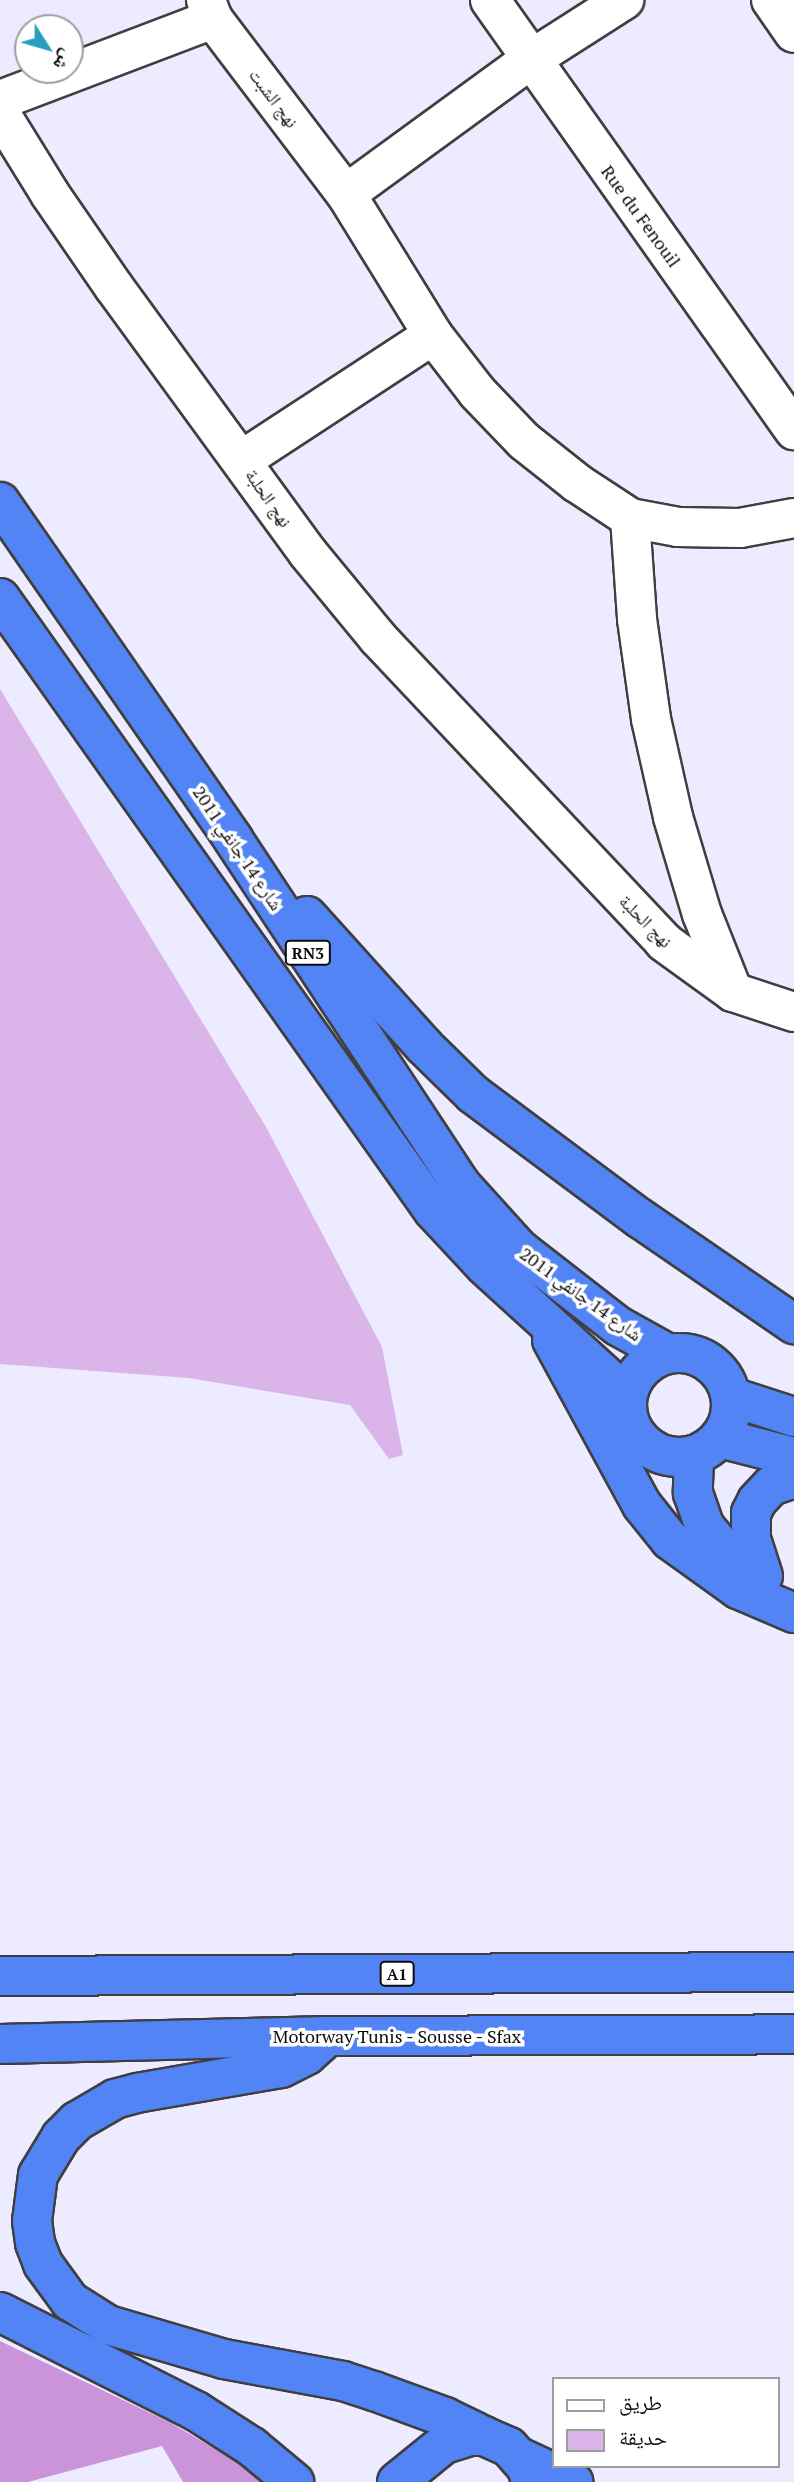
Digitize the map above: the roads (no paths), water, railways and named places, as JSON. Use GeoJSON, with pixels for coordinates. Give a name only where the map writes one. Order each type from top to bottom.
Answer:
{"type":"FeatureCollection","features":[{"type":"Feature","properties":{"kind":"highway","name":"شارع 14 جانفي 2011"},"geometry":{"type":"LineString","coordinates":[[0,502],[233,839],[440,1154],[486,1215],[519,1249],[603,1315],[667,1353]]}},
{"type":"Feature","properties":{"kind":"highway","name":"شارع 14 جانفي 2011"},"geometry":{"type":"LineString","coordinates":[[0,598],[433,1210],[523,1301],[627,1395],[641,1368],[667,1353],[685,1352],[702,1357],[716,1366],[726,1380],[732,1397]]}},
{"type":"Feature","properties":{"kind":"highway"},"geometry":{"type":"LineString","coordinates":[[233,839],[269,872],[386,1005],[473,1094],[641,1219],[794,1324]]}},
{"type":"Feature","properties":{"kind":"highway"},"geometry":{"type":"LineString","coordinates":[[523,1301],[565,1361],[650,1518],[670,1540],[708,1569],[762,1601],[794,1613]]}},
{"type":"Feature","properties":{"kind":"highway"},"geometry":{"type":"LineString","coordinates":[[627,1395],[630,1425],[644,1443],[663,1455],[678,1458],[707,1447],[728,1426],[732,1397],[794,1417]]}},
{"type":"Feature","properties":{"kind":"highway"},"geometry":{"type":"LineString","coordinates":[[707,1447],[794,1457]]}},
{"type":"Feature","properties":{"kind":"highway"},"geometry":{"type":"LineString","coordinates":[[707,1447],[693,1493],[705,1527],[728,1554],[778,1581]]}},
{"type":"Feature","properties":{"kind":"highway"},"geometry":{"type":"LineString","coordinates":[[778,1581],[751,1538],[751,1513],[757,1501],[771,1486],[794,1478]]}},
{"type":"Feature","properties":{"kind":"highway","name":"A1"},"geometry":{"type":"LineString","coordinates":[[0,1976],[794,1972]]}},
{"type":"Feature","properties":{"kind":"highway","name":"Motorway Tunis - Sousse - Sfax"},"geometry":{"type":"LineString","coordinates":[[0,2044],[328,2036],[794,2034]]}},
{"type":"Feature","properties":{"kind":"highway"},"geometry":{"type":"LineString","coordinates":[[328,2036],[307,2055],[281,2068],[137,2092],[105,2104],[77,2121],[48,2155],[36,2186],[32,2221],[35,2243],[43,2264],[70,2301],[108,2325],[224,2360],[343,2381],[374,2390],[445,2417],[509,2447],[525,2469],[573,2482]]}},
{"type":"Feature","properties":{"kind":"highway"},"geometry":{"type":"LineString","coordinates":[[0,2312],[197,2411],[252,2447],[294,2482]]}},
{"type":"Feature","properties":{"kind":"highway"},"geometry":{"type":"LineString","coordinates":[[397,2482],[444,2444],[456,2438],[484,2436]]}},
{"type":"Feature","properties":{"kind":"street","name":"Rue du Fenouil"},"geometry":{"type":"LineString","coordinates":[[491,0],[530,60],[794,430]]}},
{"type":"Feature","properties":{"kind":"street"},"geometry":{"type":"LineString","coordinates":[[624,0],[530,60],[346,194],[433,335],[477,392],[524,441],[577,484],[630,518],[678,527],[740,528],[794,518]]}},
{"type":"Feature","properties":{"kind":"street"},"geometry":{"type":"LineString","coordinates":[[771,0],[794,33]]}},
{"type":"Feature","properties":{"kind":"street"},"geometry":{"type":"LineString","coordinates":[[0,100],[210,9]]}},
{"type":"Feature","properties":{"kind":"street","name":"نهج الشبت"},"geometry":{"type":"LineString","coordinates":[[210,9],[346,194]]}},
{"type":"Feature","properties":{"kind":"street","name":"نهج الحلبة"},"geometry":{"type":"LineString","coordinates":[[0,113],[99,266],[308,553],[378,638],[664,942],[733,992],[794,1012]]}},
{"type":"Feature","properties":{"kind":"street"},"geometry":{"type":"LineString","coordinates":[[242,460],[433,335]]}},
{"type":"Feature","properties":{"kind":"street"},"geometry":{"type":"LineString","coordinates":[[630,518],[637,619],[651,719],[673,817],[702,914],[733,992]]}},
{"type":"Feature","properties":{"kind":"street"},"geometry":{"type":"LineString","coordinates":[[664,942],[687,933],[702,914]]}}]}
